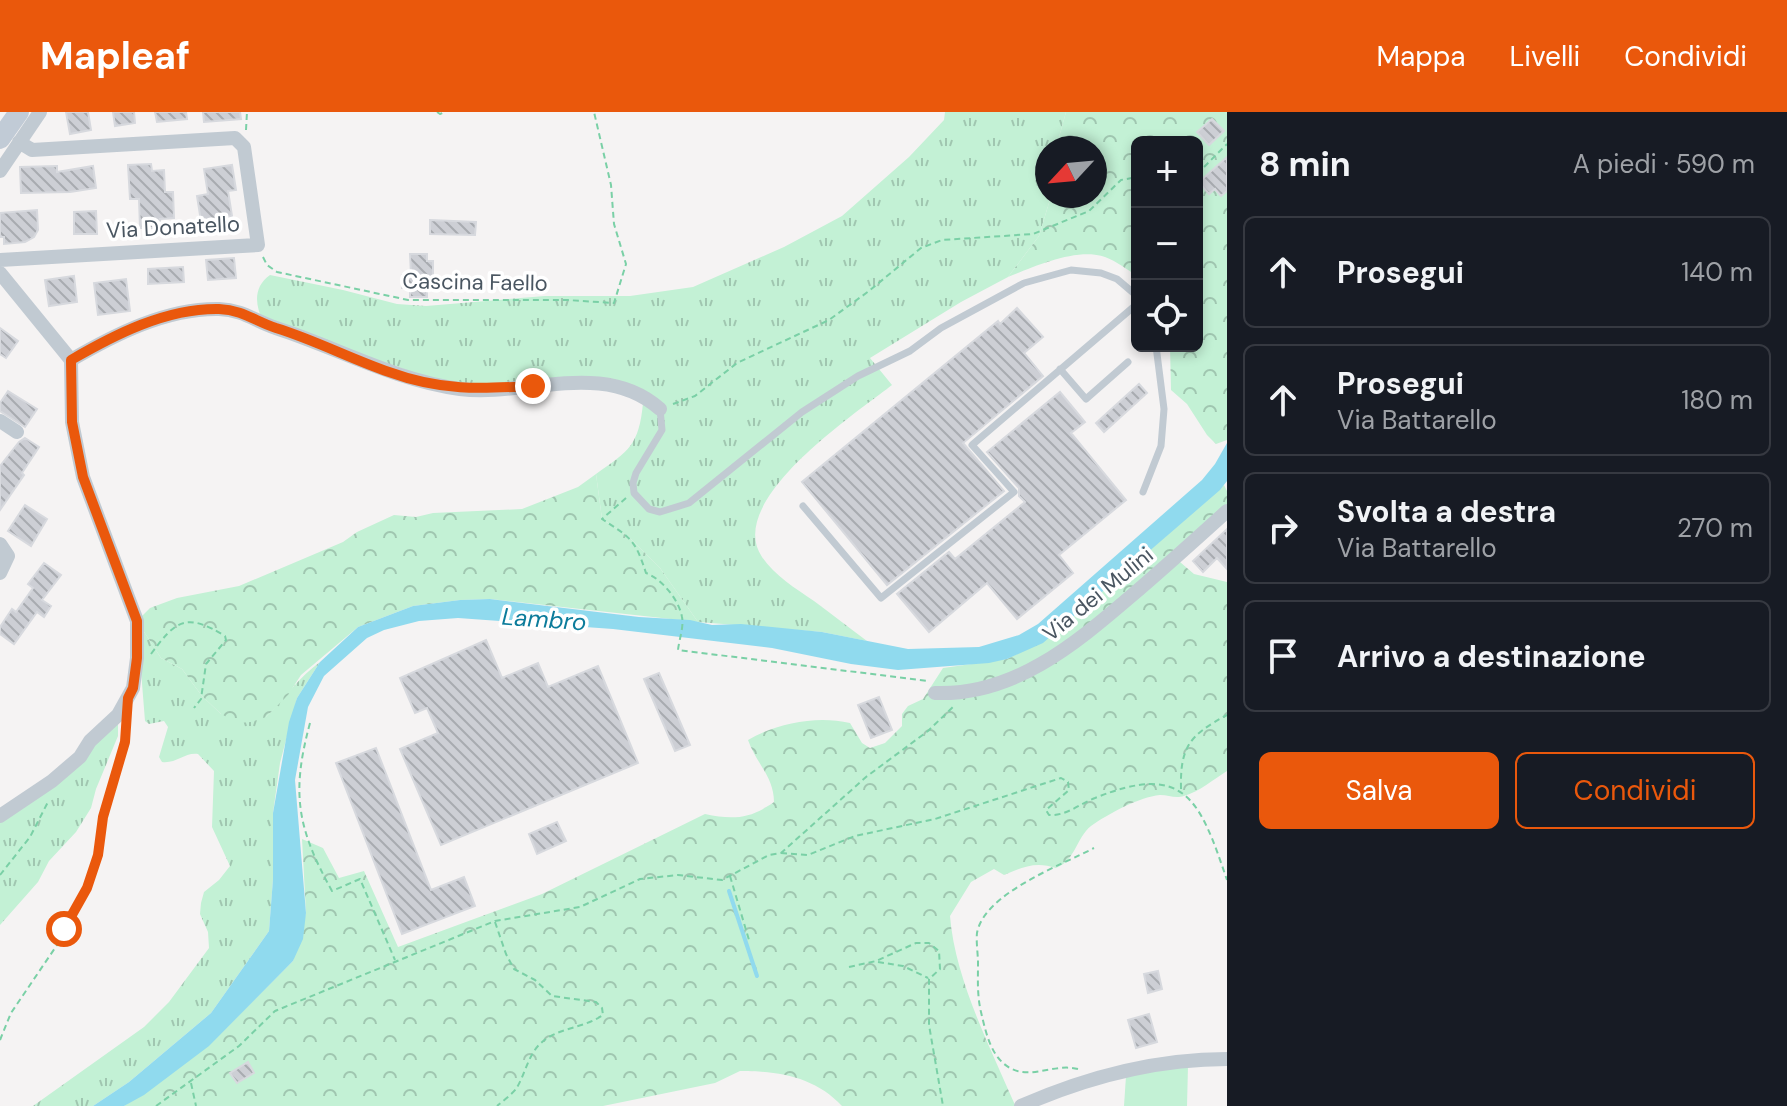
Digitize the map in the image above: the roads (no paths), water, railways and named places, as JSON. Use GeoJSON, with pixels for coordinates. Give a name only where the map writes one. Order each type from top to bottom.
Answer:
{"type":"FeatureCollection","features":[{"type":"Feature","properties":{"kind":"street"},"geometry":{"type":"LineString","coordinates":[[0,171],[15,130],[40,112]]}},
{"type":"Feature","properties":{"kind":"street","name":"Via Donatello"},"geometry":{"type":"LineString","coordinates":[[0,260],[258,245],[244,147],[235,138],[32,150],[15,130]]}},
{"type":"Feature","properties":{"kind":"street"},"geometry":{"type":"LineString","coordinates":[[0,273],[71,360],[72,422],[83,477],[137,621],[137,663],[130,693],[118,715],[90,741],[80,757],[50,783],[0,816]]}},
{"type":"Feature","properties":{"kind":"street"},"geometry":{"type":"LineString","coordinates":[[71,360],[109,338],[150,322],[192,311],[220,309],[247,313],[274,327],[424,383],[465,390],[572,382],[612,385],[643,395],[662,408]]}},
{"type":"Feature","properties":{"kind":"street"},"geometry":{"type":"LineString","coordinates":[[0,421],[17,432]]}},
{"type":"Feature","properties":{"kind":"street","name":"Via dei Mulini"},"geometry":{"type":"LineString","coordinates":[[935,693],[962,694],[1045,664],[1075,644],[1227,511]]}},
{"type":"Feature","properties":{"kind":"street"},"geometry":{"type":"LineString","coordinates":[[0,573],[4,550]]}},
{"type":"Feature","properties":{"kind":"street"},"geometry":{"type":"LineString","coordinates":[[1021,1106],[1059,1089],[1133,1068],[1227,1059]]}},
{"type":"Feature","properties":{"kind":"lane"},"geometry":{"type":"LineString","coordinates":[[662,408],[662,430],[636,473],[634,493],[649,509],[660,512],[689,503],[802,412],[858,376],[910,351],[941,328],[1024,283],[1071,270],[1101,273],[1117,279],[1131,291]]}},
{"type":"Feature","properties":{"kind":"lane"},"geometry":{"type":"LineString","coordinates":[[803,506],[881,598],[1014,492],[972,445],[1131,309]]}},
{"type":"Feature","properties":{"kind":"lane"},"geometry":{"type":"LineString","coordinates":[[1143,492],[1161,446],[1164,409],[1157,352]]}},
{"type":"Feature","properties":{"kind":"lane"},"geometry":{"type":"LineString","coordinates":[[1060,369],[1086,399],[1128,362]]}},
{"type":"Feature","properties":{"kind":"water","name":"Lambro"},"geometry":{"type":"Polygon","coordinates":[[[1227,443],[1227,481],[1220,490],[1043,643],[1007,659],[898,670],[772,648],[613,629],[458,618],[419,621],[367,638],[324,676],[308,707],[295,780],[306,913],[303,939],[293,961],[209,1046],[144,1095],[124,1106],[93,1106],[129,1082],[211,1013],[269,931],[273,813],[289,722],[297,698],[320,662],[358,627],[413,606],[490,599],[690,620],[712,625],[741,624],[822,632],[908,649],[979,647],[1019,635],[1038,624],[1202,480],[1227,443]]]}},
{"type":"Feature","properties":{"kind":"waterway"},"geometry":{"type":"LineString","coordinates":[[729,891],[757,976]]}}]}
